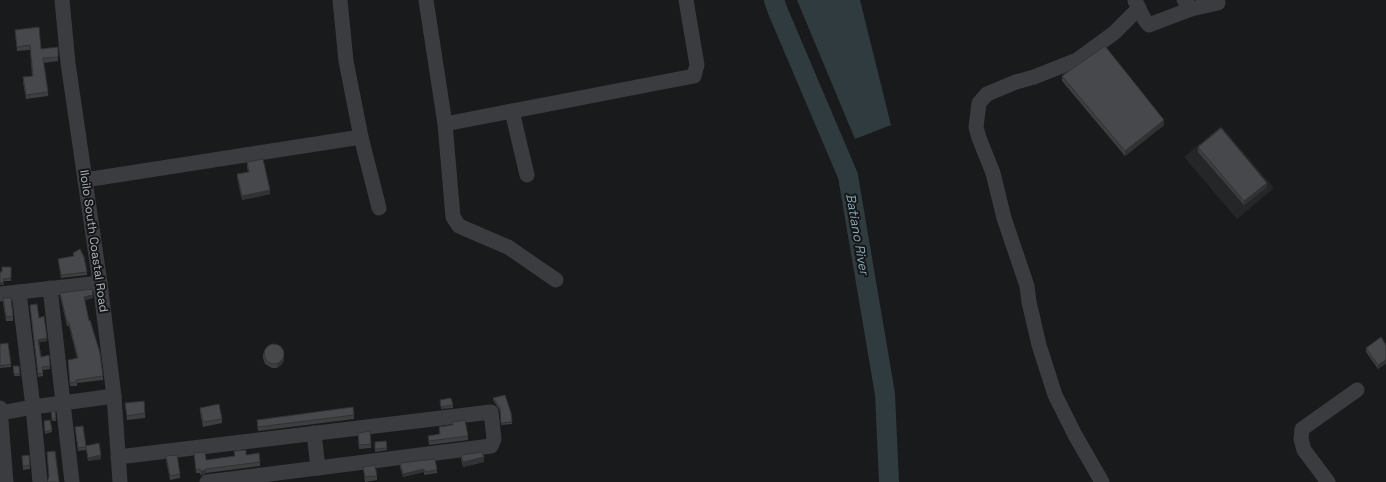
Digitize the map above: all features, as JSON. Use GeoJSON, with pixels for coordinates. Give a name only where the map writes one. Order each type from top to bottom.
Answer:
{"type":"FeatureCollection","features":[{"type":"Feature","properties":{"kind":"street","name":"Iloilo South Coastal Road"},"geometry":{"type":"LineString","coordinates":[[62,0],[68,63],[100,283],[114,396],[120,482]]}},
{"type":"Feature","properties":{"kind":"street"},"geometry":{"type":"LineString","coordinates":[[340,0],[346,61],[361,137],[379,208]]}},
{"type":"Feature","properties":{"kind":"street"},"geometry":{"type":"LineString","coordinates":[[426,0],[445,124],[453,217],[455,222],[460,226],[508,247],[556,280]]}},
{"type":"Feature","properties":{"kind":"street"},"geometry":{"type":"LineString","coordinates":[[445,124],[694,76],[697,65],[686,0]]}},
{"type":"Feature","properties":{"kind":"street"},"geometry":{"type":"LineString","coordinates":[[1137,4],[1142,18],[1149,25],[1188,5],[1221,1]]}},
{"type":"Feature","properties":{"kind":"street"},"geometry":{"type":"LineString","coordinates":[[1102,482],[1075,435],[1055,395],[1039,345],[1025,279],[1008,231],[993,173],[976,127],[979,103],[986,94],[1016,82],[1034,78],[1078,60],[1114,33],[1137,4]]}},
{"type":"Feature","properties":{"kind":"street"},"geometry":{"type":"LineString","coordinates":[[512,111],[527,175]]}},
{"type":"Feature","properties":{"kind":"street"},"geometry":{"type":"LineString","coordinates":[[85,180],[361,137]]}},
{"type":"Feature","properties":{"kind":"street"},"geometry":{"type":"LineString","coordinates":[[0,294],[100,283]]}},
{"type":"Feature","properties":{"kind":"street"},"geometry":{"type":"LineString","coordinates":[[50,288],[72,482]]}},
{"type":"Feature","properties":{"kind":"street"},"geometry":{"type":"LineString","coordinates":[[19,292],[33,407],[40,482]]}},
{"type":"Feature","properties":{"kind":"street"},"geometry":{"type":"LineString","coordinates":[[1328,482],[1304,450],[1301,440],[1302,429],[1357,390]]}},
{"type":"Feature","properties":{"kind":"street"},"geometry":{"type":"LineString","coordinates":[[6,482],[0,411],[114,396]]}},
{"type":"Feature","properties":{"kind":"street"},"geometry":{"type":"LineString","coordinates":[[118,457],[491,412],[494,439],[491,446],[207,482]]}},
{"type":"Feature","properties":{"kind":"street"},"geometry":{"type":"LineString","coordinates":[[314,433],[318,468]]}},
{"type":"Feature","properties":{"kind":"shaded area"},"geometry":{"type":"Polygon","coordinates":[[[797,0],[860,0],[891,125],[855,139],[797,0]]]}},
{"type":"Feature","properties":{"kind":"shaded area"},"geometry":{"type":"Polygon","coordinates":[[[1221,126],[1274,188],[1237,219],[1184,157],[1221,126]]]}},
{"type":"Feature","properties":{"kind":"building"},"geometry":{"type":"Polygon","coordinates":[[[39,27],[41,49],[58,47],[58,57],[43,58],[48,92],[26,95],[23,77],[33,76],[30,45],[17,47],[15,30],[39,27]]]}},
{"type":"Feature","properties":{"kind":"building"},"geometry":{"type":"Polygon","coordinates":[[[1105,46],[1164,120],[1125,151],[1062,76],[1105,46]]]}},
{"type":"Feature","properties":{"kind":"building"},"geometry":{"type":"Polygon","coordinates":[[[1221,128],[1267,183],[1244,201],[1198,147],[1221,128]]]}},
{"type":"Feature","properties":{"kind":"building"},"geometry":{"type":"Polygon","coordinates":[[[263,159],[270,190],[242,196],[237,174],[249,172],[247,162],[263,159]]]}},
{"type":"Feature","properties":{"kind":"building"},"geometry":{"type":"Polygon","coordinates":[[[80,249],[84,257],[87,272],[61,275],[58,259],[74,256],[73,253],[80,249]]]}},
{"type":"Feature","properties":{"kind":"building"},"geometry":{"type":"Polygon","coordinates":[[[2,267],[11,267],[11,278],[3,279],[4,282],[0,283],[0,272],[2,272],[2,267]]]}},
{"type":"Feature","properties":{"kind":"building"},"geometry":{"type":"Polygon","coordinates":[[[92,289],[93,295],[84,297],[89,321],[90,320],[100,353],[103,376],[76,380],[77,382],[70,383],[68,360],[78,358],[60,293],[92,289]]]}},
{"type":"Feature","properties":{"kind":"building"},"geometry":{"type":"Polygon","coordinates":[[[3,298],[11,298],[13,316],[6,317],[3,298]]]}},
{"type":"Feature","properties":{"kind":"building"},"geometry":{"type":"Polygon","coordinates":[[[37,304],[39,318],[44,316],[47,338],[38,340],[41,357],[49,355],[50,366],[42,367],[43,373],[38,374],[30,305],[37,304]]]}},
{"type":"Feature","properties":{"kind":"building"},"geometry":{"type":"Polygon","coordinates":[[[1381,337],[1386,345],[1386,360],[1378,365],[1366,348],[1381,337]]]}},
{"type":"Feature","properties":{"kind":"building"},"geometry":{"type":"Polygon","coordinates":[[[8,343],[11,364],[0,366],[0,344],[8,343]]]}},
{"type":"Feature","properties":{"kind":"building"},"geometry":{"type":"Polygon","coordinates":[[[274,344],[281,347],[284,354],[281,361],[274,364],[267,361],[264,354],[267,347],[274,344]]]}},
{"type":"Feature","properties":{"kind":"building"},"geometry":{"type":"Polygon","coordinates":[[[13,366],[19,366],[20,374],[14,374],[13,366]]]}},
{"type":"Feature","properties":{"kind":"building"},"geometry":{"type":"Polygon","coordinates":[[[505,395],[511,413],[512,422],[501,423],[500,408],[493,398],[505,395]]]}},
{"type":"Feature","properties":{"kind":"building"},"geometry":{"type":"Polygon","coordinates":[[[451,398],[453,405],[441,407],[440,400],[451,398]]]}},
{"type":"Feature","properties":{"kind":"building"},"geometry":{"type":"Polygon","coordinates":[[[144,401],[145,413],[127,416],[125,403],[144,401]]]}},
{"type":"Feature","properties":{"kind":"building"},"geometry":{"type":"Polygon","coordinates":[[[219,404],[222,419],[203,422],[200,408],[219,404]]]}},
{"type":"Feature","properties":{"kind":"building"},"geometry":{"type":"Polygon","coordinates":[[[353,407],[354,415],[258,427],[257,420],[353,407]]]}},
{"type":"Feature","properties":{"kind":"building"},"geometry":{"type":"Polygon","coordinates":[[[51,411],[55,411],[56,419],[52,419],[51,411]]]}},
{"type":"Feature","properties":{"kind":"building"},"geometry":{"type":"Polygon","coordinates":[[[50,420],[52,430],[45,432],[44,421],[50,420]]]}},
{"type":"Feature","properties":{"kind":"building"},"geometry":{"type":"Polygon","coordinates":[[[465,420],[468,436],[429,441],[428,436],[440,434],[439,427],[453,425],[452,422],[465,420]]]}},
{"type":"Feature","properties":{"kind":"building"},"geometry":{"type":"Polygon","coordinates":[[[83,426],[86,446],[99,443],[101,455],[88,458],[86,447],[78,448],[75,427],[83,426]]]}},
{"type":"Feature","properties":{"kind":"building"},"geometry":{"type":"Polygon","coordinates":[[[370,431],[371,444],[359,445],[358,433],[370,431]]]}},
{"type":"Feature","properties":{"kind":"building"},"geometry":{"type":"Polygon","coordinates":[[[386,441],[387,448],[375,449],[375,442],[386,441]]]}},
{"type":"Feature","properties":{"kind":"building"},"geometry":{"type":"Polygon","coordinates":[[[246,450],[246,455],[259,453],[260,462],[206,469],[201,472],[200,469],[196,470],[194,453],[205,452],[206,460],[235,456],[234,451],[246,450]]]}},
{"type":"Feature","properties":{"kind":"building"},"geometry":{"type":"Polygon","coordinates":[[[55,451],[59,482],[47,482],[49,477],[47,452],[55,451]]]}},
{"type":"Feature","properties":{"kind":"building"},"geometry":{"type":"Polygon","coordinates":[[[482,452],[484,457],[463,462],[461,455],[482,452]]]}},
{"type":"Feature","properties":{"kind":"building"},"geometry":{"type":"Polygon","coordinates":[[[29,455],[30,465],[23,466],[22,456],[29,455]]]}},
{"type":"Feature","properties":{"kind":"building"},"geometry":{"type":"Polygon","coordinates":[[[177,455],[180,474],[170,476],[166,456],[177,455]]]}},
{"type":"Feature","properties":{"kind":"building"},"geometry":{"type":"Polygon","coordinates":[[[435,459],[437,470],[424,472],[424,469],[403,474],[400,463],[435,459]]]}},
{"type":"Feature","properties":{"kind":"building"},"geometry":{"type":"Polygon","coordinates":[[[375,465],[377,476],[365,477],[363,467],[375,465]]]}},
{"type":"Feature","properties":{"kind":"waterway","name":"Batiano River"},"geometry":{"type":"LineString","coordinates":[[774,0],[848,176],[885,394],[889,482]]}}]}
